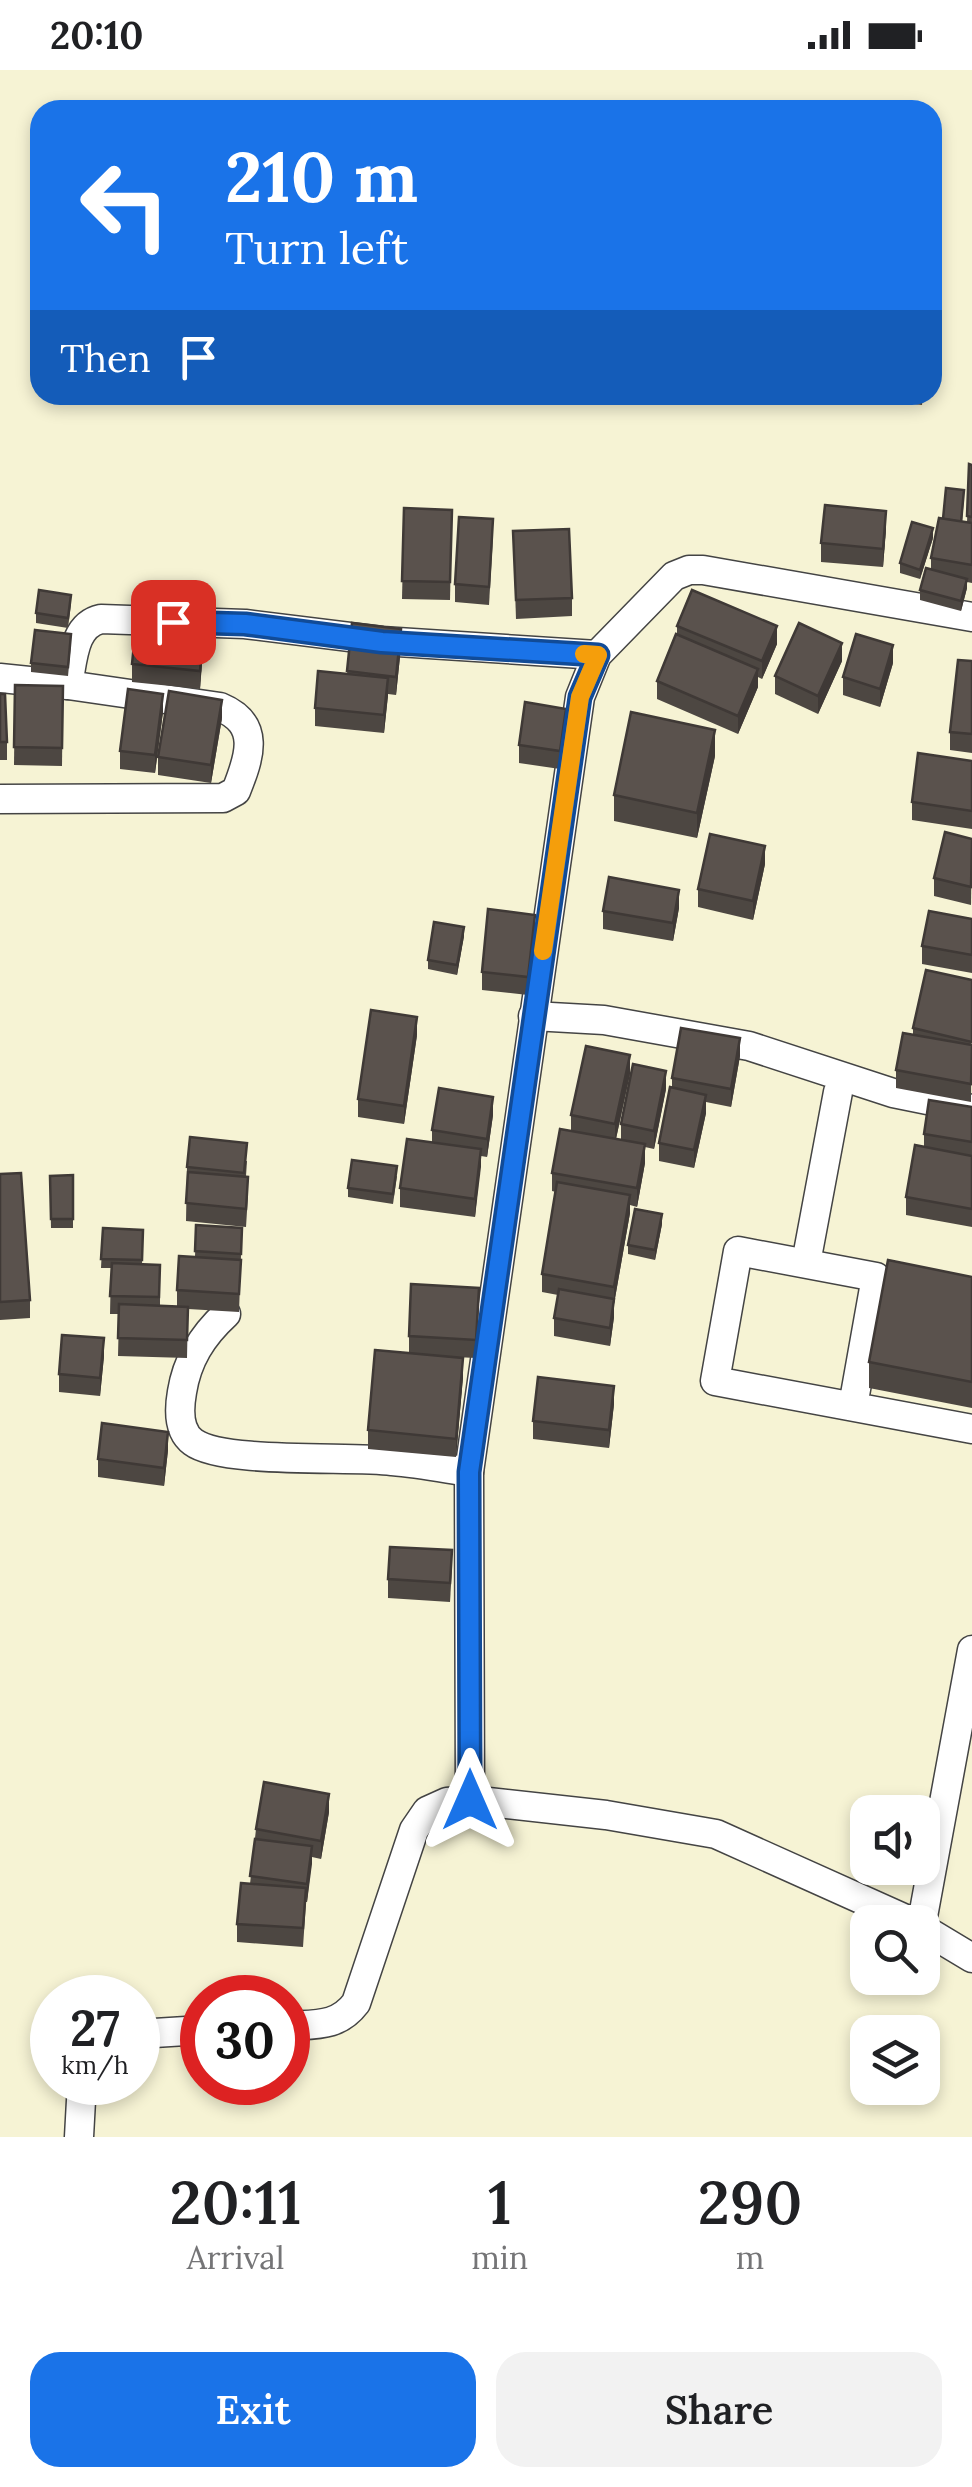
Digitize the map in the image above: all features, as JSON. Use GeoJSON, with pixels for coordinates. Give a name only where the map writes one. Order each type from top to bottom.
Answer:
{"type":"FeatureCollection","features":[{"type":"Feature","properties":{"kind":"street"},"geometry":{"type":"LineString","coordinates":[[470,1800],[469,1472],[580,697],[598,655],[674,576],[689,570],[972,616]]}},
{"type":"Feature","properties":{"kind":"street"},"geometry":{"type":"LineString","coordinates":[[68,685],[78,638],[87,625],[101,619],[245,624],[382,642],[598,655]]}},
{"type":"Feature","properties":{"kind":"street"},"geometry":{"type":"LineString","coordinates":[[0,678],[220,706],[246,725],[249,735],[236,791],[223,798],[0,800]]}},
{"type":"Feature","properties":{"kind":"street"},"geometry":{"type":"LineString","coordinates":[[533,1016],[604,1020],[749,1046],[893,1093],[972,1109]]}},
{"type":"Feature","properties":{"kind":"street"},"geometry":{"type":"LineString","coordinates":[[806,1263],[838,1092]]}},
{"type":"Feature","properties":{"kind":"street"},"geometry":{"type":"LineString","coordinates":[[853,1406],[876,1277],[738,1251],[715,1381],[972,1429]]}},
{"type":"Feature","properties":{"kind":"street"},"geometry":{"type":"LineString","coordinates":[[226,1314],[186,1366],[180,1402],[181,1427],[193,1442],[221,1452],[390,1460],[469,1472]]}},
{"type":"Feature","properties":{"kind":"street"},"geometry":{"type":"LineString","coordinates":[[926,1905],[972,1650]]}},
{"type":"Feature","properties":{"kind":"street"},"geometry":{"type":"LineString","coordinates":[[310,2025],[334,2023],[356,2003],[414,1830],[427,1811],[447,1802],[470,1800],[606,1815],[716,1834],[874,1905]]}},
{"type":"Feature","properties":{"kind":"street"},"geometry":{"type":"LineString","coordinates":[[940,1937],[972,1958]]}},
{"type":"Feature","properties":{"kind":"street"},"geometry":{"type":"LineString","coordinates":[[79,2137],[81,2105]]}},
{"type":"Feature","properties":{"kind":"shaded area"},"geometry":{"type":"Polygon","coordinates":[[[0,70],[972,70],[972,2137],[0,2137],[0,70]]]}},
{"type":"Feature","properties":{"kind":"building"},"geometry":{"type":"Polygon","coordinates":[[[969,464],[972,465],[972,517],[967,516],[969,464]]]}},
{"type":"Feature","properties":{"kind":"building"},"geometry":{"type":"Polygon","coordinates":[[[946,488],[964,490],[961,522],[943,519],[946,488]]]}},
{"type":"Feature","properties":{"kind":"building"},"geometry":{"type":"Polygon","coordinates":[[[825,505],[886,511],[883,549],[821,543],[825,505]]]}},
{"type":"Feature","properties":{"kind":"building"},"geometry":{"type":"Polygon","coordinates":[[[404,508],[452,510],[450,582],[402,581],[404,508]]]}},
{"type":"Feature","properties":{"kind":"building"},"geometry":{"type":"Polygon","coordinates":[[[459,517],[493,519],[489,587],[455,584],[459,517]]]}},
{"type":"Feature","properties":{"kind":"building"},"geometry":{"type":"Polygon","coordinates":[[[939,518],[972,523],[972,565],[931,558],[939,518]]]}},
{"type":"Feature","properties":{"kind":"building"},"geometry":{"type":"Polygon","coordinates":[[[912,522],[933,528],[920,570],[900,563],[912,522]]]}},
{"type":"Feature","properties":{"kind":"building"},"geometry":{"type":"Polygon","coordinates":[[[569,529],[572,598],[516,600],[513,531],[569,529]]]}},
{"type":"Feature","properties":{"kind":"building"},"geometry":{"type":"Polygon","coordinates":[[[926,568],[967,579],[961,601],[920,590],[926,568]]]}},
{"type":"Feature","properties":{"kind":"building"},"geometry":{"type":"Polygon","coordinates":[[[39,590],[71,595],[68,618],[36,613],[39,590]]]}},
{"type":"Feature","properties":{"kind":"building"},"geometry":{"type":"Polygon","coordinates":[[[692,590],[777,626],[762,661],[677,626],[692,590]]]}},
{"type":"Feature","properties":{"kind":"building"},"geometry":{"type":"Polygon","coordinates":[[[352,623],[401,629],[396,677],[347,671],[352,623]]]}},
{"type":"Feature","properties":{"kind":"building"},"geometry":{"type":"Polygon","coordinates":[[[799,623],[842,643],[818,696],[775,676],[799,623]]]}},
{"type":"Feature","properties":{"kind":"building"},"geometry":{"type":"Polygon","coordinates":[[[136,625],[203,631],[200,671],[132,664],[136,625]]]}},
{"type":"Feature","properties":{"kind":"building"},"geometry":{"type":"Polygon","coordinates":[[[35,630],[71,634],[68,667],[31,663],[35,630]]]}},
{"type":"Feature","properties":{"kind":"building"},"geometry":{"type":"Polygon","coordinates":[[[676,634],[758,669],[738,716],[657,681],[676,634]]]}},
{"type":"Feature","properties":{"kind":"building"},"geometry":{"type":"Polygon","coordinates":[[[856,634],[893,645],[880,689],[843,677],[856,634]]]}},
{"type":"Feature","properties":{"kind":"building"},"geometry":{"type":"Polygon","coordinates":[[[958,660],[972,661],[972,734],[950,732],[958,660]]]}},
{"type":"Feature","properties":{"kind":"building"},"geometry":{"type":"Polygon","coordinates":[[[318,671],[388,678],[384,715],[315,708],[318,671]]]}},
{"type":"Feature","properties":{"kind":"building"},"geometry":{"type":"Polygon","coordinates":[[[15,685],[63,686],[62,748],[14,747],[15,685]]]}},
{"type":"Feature","properties":{"kind":"building"},"geometry":{"type":"Polygon","coordinates":[[[128,689],[163,694],[155,755],[120,751],[128,689]]]}},
{"type":"Feature","properties":{"kind":"building"},"geometry":{"type":"Polygon","coordinates":[[[169,691],[222,700],[211,765],[158,757],[169,691]]]}},
{"type":"Feature","properties":{"kind":"building"},"geometry":{"type":"Polygon","coordinates":[[[0,694],[5,694],[7,742],[0,742],[0,694]]]}},
{"type":"Feature","properties":{"kind":"building"},"geometry":{"type":"Polygon","coordinates":[[[525,702],[566,709],[560,751],[519,745],[525,702]]]}},
{"type":"Feature","properties":{"kind":"building"},"geometry":{"type":"Polygon","coordinates":[[[631,712],[715,730],[697,813],[614,795],[631,712]]]}},
{"type":"Feature","properties":{"kind":"building"},"geometry":{"type":"Polygon","coordinates":[[[918,753],[972,761],[972,811],[912,802],[918,753]]]}},
{"type":"Feature","properties":{"kind":"building"},"geometry":{"type":"Polygon","coordinates":[[[945,832],[972,839],[971,887],[934,878],[945,832]]]}},
{"type":"Feature","properties":{"kind":"building"},"geometry":{"type":"Polygon","coordinates":[[[710,834],[765,846],[753,901],[698,889],[710,834]]]}},
{"type":"Feature","properties":{"kind":"building"},"geometry":{"type":"Polygon","coordinates":[[[609,877],[679,890],[673,923],[603,911],[609,877]]]}},
{"type":"Feature","properties":{"kind":"building"},"geometry":{"type":"Polygon","coordinates":[[[488,909],[535,915],[528,977],[482,972],[488,909]]]}},
{"type":"Feature","properties":{"kind":"building"},"geometry":{"type":"Polygon","coordinates":[[[929,911],[972,919],[972,955],[922,946],[929,911]]]}},
{"type":"Feature","properties":{"kind":"building"},"geometry":{"type":"Polygon","coordinates":[[[434,922],[464,927],[457,965],[428,960],[434,922]]]}},
{"type":"Feature","properties":{"kind":"building"},"geometry":{"type":"Polygon","coordinates":[[[926,970],[972,980],[972,1042],[913,1028],[926,970]]]}},
{"type":"Feature","properties":{"kind":"building"},"geometry":{"type":"Polygon","coordinates":[[[371,1010],[417,1017],[404,1106],[358,1099],[371,1010]]]}},
{"type":"Feature","properties":{"kind":"building"},"geometry":{"type":"Polygon","coordinates":[[[681,1028],[740,1038],[731,1089],[672,1078],[681,1028]]]}},
{"type":"Feature","properties":{"kind":"building"},"geometry":{"type":"Polygon","coordinates":[[[903,1033],[972,1045],[971,1084],[896,1070],[903,1033]]]}},
{"type":"Feature","properties":{"kind":"building"},"geometry":{"type":"Polygon","coordinates":[[[586,1046],[630,1055],[615,1124],[571,1115],[586,1046]]]}},
{"type":"Feature","properties":{"kind":"building"},"geometry":{"type":"Polygon","coordinates":[[[633,1064],[666,1071],[654,1131],[621,1124],[633,1064]]]}},
{"type":"Feature","properties":{"kind":"building"},"geometry":{"type":"Polygon","coordinates":[[[670,1087],[706,1095],[694,1150],[659,1143],[670,1087]]]}},
{"type":"Feature","properties":{"kind":"building"},"geometry":{"type":"Polygon","coordinates":[[[439,1088],[493,1097],[487,1139],[432,1130],[439,1088]]]}},
{"type":"Feature","properties":{"kind":"building"},"geometry":{"type":"Polygon","coordinates":[[[929,1100],[972,1107],[972,1142],[924,1134],[929,1100]]]}},
{"type":"Feature","properties":{"kind":"building"},"geometry":{"type":"Polygon","coordinates":[[[560,1129],[645,1144],[637,1188],[552,1173],[560,1129]]]}},
{"type":"Feature","properties":{"kind":"building"},"geometry":{"type":"Polygon","coordinates":[[[190,1137],[247,1143],[244,1173],[187,1167],[190,1137]]]}},
{"type":"Feature","properties":{"kind":"building"},"geometry":{"type":"Polygon","coordinates":[[[407,1139],[481,1149],[475,1199],[400,1188],[407,1139]]]}},
{"type":"Feature","properties":{"kind":"building"},"geometry":{"type":"Polygon","coordinates":[[[915,1145],[972,1156],[972,1209],[906,1197],[915,1145]]]}},
{"type":"Feature","properties":{"kind":"building"},"geometry":{"type":"Polygon","coordinates":[[[352,1160],[397,1166],[393,1194],[348,1188],[352,1160]]]}},
{"type":"Feature","properties":{"kind":"building"},"geometry":{"type":"Polygon","coordinates":[[[188,1172],[248,1177],[246,1209],[186,1203],[188,1172]]]}},
{"type":"Feature","properties":{"kind":"building"},"geometry":{"type":"Polygon","coordinates":[[[21,1173],[30,1300],[0,1302],[0,1174],[21,1173]]]}},
{"type":"Feature","properties":{"kind":"building"},"geometry":{"type":"Polygon","coordinates":[[[73,1175],[73,1219],[51,1219],[50,1176],[73,1175]]]}},
{"type":"Feature","properties":{"kind":"building"},"geometry":{"type":"Polygon","coordinates":[[[557,1182],[630,1195],[614,1287],[542,1274],[557,1182]]]}},
{"type":"Feature","properties":{"kind":"building"},"geometry":{"type":"Polygon","coordinates":[[[635,1209],[662,1214],[655,1250],[628,1245],[635,1209]]]}},
{"type":"Feature","properties":{"kind":"building"},"geometry":{"type":"Polygon","coordinates":[[[196,1225],[242,1228],[241,1254],[195,1251],[196,1225]]]}},
{"type":"Feature","properties":{"kind":"building"},"geometry":{"type":"Polygon","coordinates":[[[103,1228],[143,1230],[142,1260],[101,1259],[103,1228]]]}},
{"type":"Feature","properties":{"kind":"building"},"geometry":{"type":"Polygon","coordinates":[[[179,1256],[241,1260],[239,1294],[177,1290],[179,1256]]]}},
{"type":"Feature","properties":{"kind":"building"},"geometry":{"type":"Polygon","coordinates":[[[888,1260],[972,1277],[972,1382],[869,1362],[888,1260]]]}},
{"type":"Feature","properties":{"kind":"building"},"geometry":{"type":"Polygon","coordinates":[[[112,1263],[160,1265],[159,1297],[110,1296],[112,1263]]]}},
{"type":"Feature","properties":{"kind":"building"},"geometry":{"type":"Polygon","coordinates":[[[411,1284],[479,1288],[476,1340],[409,1336],[411,1284]]]}},
{"type":"Feature","properties":{"kind":"building"},"geometry":{"type":"Polygon","coordinates":[[[559,1289],[614,1299],[610,1328],[554,1318],[559,1289]]]}},
{"type":"Feature","properties":{"kind":"building"},"geometry":{"type":"Polygon","coordinates":[[[119,1304],[188,1307],[187,1340],[118,1338],[119,1304]]]}},
{"type":"Feature","properties":{"kind":"building"},"geometry":{"type":"Polygon","coordinates":[[[62,1335],[104,1338],[100,1378],[59,1374],[62,1335]]]}},
{"type":"Feature","properties":{"kind":"building"},"geometry":{"type":"Polygon","coordinates":[[[375,1350],[463,1358],[456,1439],[368,1430],[375,1350]]]}},
{"type":"Feature","properties":{"kind":"building"},"geometry":{"type":"Polygon","coordinates":[[[538,1377],[614,1386],[609,1430],[533,1421],[538,1377]]]}},
{"type":"Feature","properties":{"kind":"building"},"geometry":{"type":"Polygon","coordinates":[[[102,1423],[168,1432],[164,1468],[98,1459],[102,1423]]]}},
{"type":"Feature","properties":{"kind":"building"},"geometry":{"type":"Polygon","coordinates":[[[390,1547],[452,1550],[450,1583],[388,1579],[390,1547]]]}},
{"type":"Feature","properties":{"kind":"building"},"geometry":{"type":"Polygon","coordinates":[[[264,1782],[329,1794],[321,1841],[256,1829],[264,1782]]]}},
{"type":"Feature","properties":{"kind":"building"},"geometry":{"type":"Polygon","coordinates":[[[255,1839],[312,1846],[307,1884],[250,1876],[255,1839]]]}},
{"type":"Feature","properties":{"kind":"building"},"geometry":{"type":"Polygon","coordinates":[[[241,1883],[306,1888],[303,1928],[237,1924],[241,1883]]]}},
{"type":"Feature","properties":{"kind":"slow traffic"},"geometry":{"type":"LineString","coordinates":[[543,951],[580,697],[598,655],[584,654]]}},
{"type":"Feature","properties":{"kind":"route"},"geometry":{"type":"LineString","coordinates":[[173,622],[245,624],[382,642],[598,655],[580,697],[469,1472],[470,1800]]}}]}
